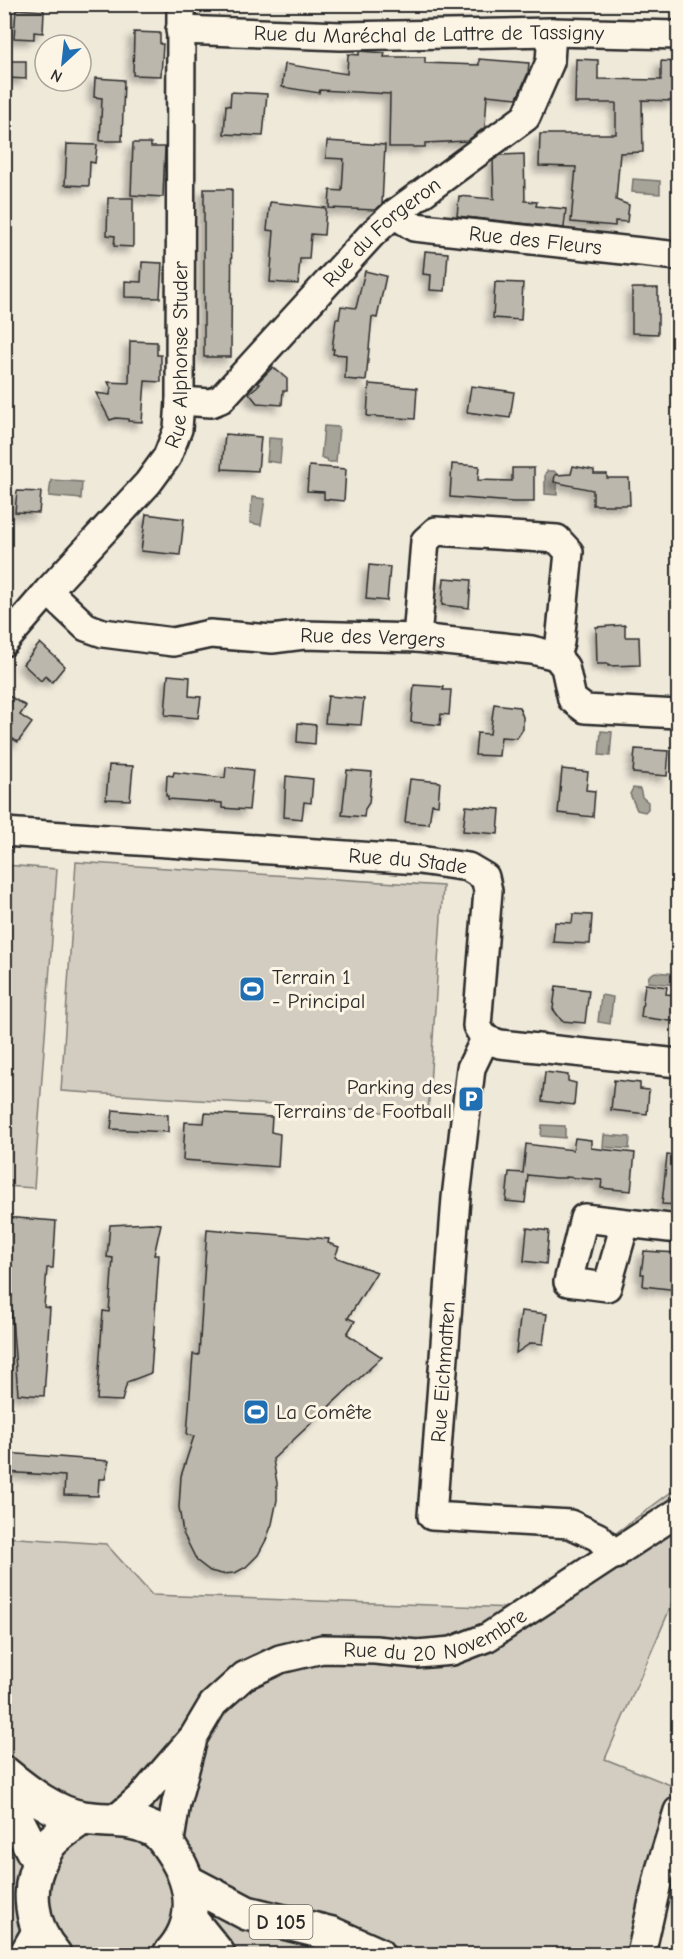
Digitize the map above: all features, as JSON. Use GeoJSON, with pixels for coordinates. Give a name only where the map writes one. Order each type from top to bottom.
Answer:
{"type":"FeatureCollection","features":[{"type":"Feature","properties":{"kind":"main road"},"geometry":{"type":"LineString","coordinates":[[4,1773],[31,1795],[48,1805],[82,1818],[116,1819],[134,1822],[155,1830],[170,1847],[188,1882],[189,1918],[183,1938],[170,1954]]}},
{"type":"Feature","properties":{"kind":"main road"},"geometry":{"type":"LineString","coordinates":[[4,1794],[39,1863]]}},
{"type":"Feature","properties":{"kind":"main road"},"geometry":{"type":"LineString","coordinates":[[38,1946],[31,1905],[33,1883],[39,1863],[50,1842],[82,1818]]}},
{"type":"Feature","properties":{"kind":"main road","name":"D 105"},"geometry":{"type":"LineString","coordinates":[[188,1882],[247,1913],[332,1934],[377,1954]]}},
{"type":"Feature","properties":{"kind":"main road"},"geometry":{"type":"LineString","coordinates":[[189,1918],[218,1954]]}},
{"type":"Feature","properties":{"kind":"street","name":"Rue du Maréchal de Lattre de Tassigny"},"geometry":{"type":"LineString","coordinates":[[180,17],[340,36],[552,32],[678,35]]}},
{"type":"Feature","properties":{"kind":"street","name":"Rue Alphonse Studer"},"geometry":{"type":"LineString","coordinates":[[4,642],[148,483],[167,457],[178,429],[180,401],[180,17]]}},
{"type":"Feature","properties":{"kind":"street","name":"Rue du Forgeron"},"geometry":{"type":"LineString","coordinates":[[180,401],[211,403],[221,399],[372,234],[394,214],[526,117],[550,62],[552,32]]}},
{"type":"Feature","properties":{"kind":"street","name":"Rue des Fleurs"},"geometry":{"type":"LineString","coordinates":[[394,214],[414,227],[678,256]]}},
{"type":"Feature","properties":{"kind":"street"},"geometry":{"type":"LineString","coordinates":[[417,638],[425,541],[436,531],[557,539],[569,552],[561,642],[556,656],[565,667],[572,699],[585,709],[678,714]]}},
{"type":"Feature","properties":{"kind":"street","name":"Rue des Vergers"},"geometry":{"type":"LineString","coordinates":[[48,591],[86,627],[103,633],[173,642],[210,634],[272,639],[304,635],[417,638],[532,650],[556,656]]}},
{"type":"Feature","properties":{"kind":"street","name":"Rue du Stade"},"geometry":{"type":"LineString","coordinates":[[4,832],[419,860],[468,867],[485,877],[488,891],[477,1026],[485,1039]]}},
{"type":"Feature","properties":{"kind":"street"},"geometry":{"type":"LineString","coordinates":[[485,1039],[500,1044],[678,1063]]}},
{"type":"Feature","properties":{"kind":"street","name":"Rue Eichmatten"},"geometry":{"type":"LineString","coordinates":[[485,1039],[471,1068],[456,1198],[432,1516],[570,1524],[598,1537],[615,1555]]}},
{"type":"Feature","properties":{"kind":"street"},"geometry":{"type":"LineString","coordinates":[[625,1224],[678,1229]]}},
{"type":"Feature","properties":{"kind":"street","name":"Rue du 20 Novembre"},"geometry":{"type":"LineString","coordinates":[[116,1819],[144,1794],[194,1736],[213,1704],[244,1676],[280,1659],[322,1649],[417,1654],[452,1651],[488,1637],[678,1512]]}},
{"type":"Feature","properties":{"kind":"street","name":"Rue du 20 Novembre"},"geometry":{"type":"LineString","coordinates":[[170,1847],[176,1803],[194,1736]]}},
{"type":"Feature","properties":{"kind":"street"},"geometry":{"type":"LineString","coordinates":[[641,1954],[660,1870],[678,1811]]}},
{"type":"Feature","properties":{"kind":"shaded area"},"geometry":{"type":"Polygon","coordinates":[[[633,179],[660,181],[660,194],[632,192],[633,179]]]}},
{"type":"Feature","properties":{"kind":"shaded area"},"geometry":{"type":"Polygon","coordinates":[[[324,426],[339,427],[336,462],[328,462],[327,459],[321,458],[324,426]]]}},
{"type":"Feature","properties":{"kind":"shaded area"},"geometry":{"type":"Polygon","coordinates":[[[269,438],[282,439],[280,463],[267,461],[269,438]]]}},
{"type":"Feature","properties":{"kind":"shaded area"},"geometry":{"type":"Polygon","coordinates":[[[547,471],[554,471],[557,474],[557,495],[545,494],[547,471]]]}},
{"type":"Feature","properties":{"kind":"shaded area"},"geometry":{"type":"Polygon","coordinates":[[[51,480],[82,482],[81,499],[49,496],[51,480]]]}},
{"type":"Feature","properties":{"kind":"shaded area"},"geometry":{"type":"Polygon","coordinates":[[[252,497],[265,499],[261,525],[250,523],[252,497]]]}},
{"type":"Feature","properties":{"kind":"shaded area"},"geometry":{"type":"Polygon","coordinates":[[[601,731],[612,732],[610,756],[599,755],[601,731]]]}},
{"type":"Feature","properties":{"kind":"shaded area"},"geometry":{"type":"Polygon","coordinates":[[[633,788],[640,789],[642,797],[648,802],[648,809],[645,812],[637,810],[630,794],[633,788]]]}},
{"type":"Feature","properties":{"kind":"shaded area","name":"Terrain 1 - Principal"},"geometry":{"type":"Polygon","coordinates":[[[76,862],[443,886],[428,1115],[61,1091],[76,862]]]}},
{"type":"Feature","properties":{"kind":"shaded area"},"geometry":{"type":"Polygon","coordinates":[[[5,865],[57,869],[34,1188],[5,1186],[5,865]]]}},
{"type":"Feature","properties":{"kind":"shaded area"},"geometry":{"type":"Polygon","coordinates":[[[655,972],[677,974],[675,985],[648,982],[649,976],[655,972]]]}},
{"type":"Feature","properties":{"kind":"shaded area"},"geometry":{"type":"Polygon","coordinates":[[[601,995],[613,997],[610,1024],[598,1022],[601,995]]]}},
{"type":"Feature","properties":{"kind":"shaded area"},"geometry":{"type":"Polygon","coordinates":[[[542,1125],[565,1126],[565,1138],[541,1136],[542,1125]]]}},
{"type":"Feature","properties":{"kind":"shaded area"},"geometry":{"type":"Polygon","coordinates":[[[604,1135],[630,1137],[629,1149],[603,1147],[604,1135]]]}},
{"type":"Feature","properties":{"kind":"shaded area"},"geometry":{"type":"Polygon","coordinates":[[[678,1487],[678,1590],[605,1759],[678,1788],[678,1831],[635,1954],[5,1954],[4,1537],[106,1544],[152,1595],[515,1608],[678,1487]]]}},
{"type":"Feature","properties":{"kind":"building"},"geometry":{"type":"Polygon","coordinates":[[[16,9],[44,11],[43,33],[34,32],[33,39],[14,38],[16,9]]]}},
{"type":"Feature","properties":{"kind":"building"},"geometry":{"type":"Polygon","coordinates":[[[134,32],[160,33],[160,44],[163,44],[161,76],[133,75],[134,32]]]}},
{"type":"Feature","properties":{"kind":"building"},"geometry":{"type":"Polygon","coordinates":[[[359,51],[385,53],[384,57],[425,57],[425,63],[479,65],[479,59],[529,63],[528,73],[517,98],[487,95],[485,127],[467,141],[425,143],[425,147],[389,147],[390,94],[320,90],[319,93],[282,87],[285,64],[347,74],[348,54],[359,55],[359,51]]]}},
{"type":"Feature","properties":{"kind":"building"},"geometry":{"type":"Polygon","coordinates":[[[576,59],[598,60],[598,79],[661,80],[661,61],[678,62],[678,96],[672,95],[672,101],[642,100],[643,152],[620,153],[616,200],[629,205],[627,222],[615,221],[615,226],[571,222],[576,167],[539,166],[540,134],[616,134],[616,103],[575,103],[576,59]]]}},
{"type":"Feature","properties":{"kind":"building"},"geometry":{"type":"Polygon","coordinates":[[[9,61],[26,61],[26,79],[8,78],[9,61]]]}},
{"type":"Feature","properties":{"kind":"building"},"geometry":{"type":"Polygon","coordinates":[[[95,78],[124,80],[122,141],[100,141],[102,98],[94,97],[95,78]]]}},
{"type":"Feature","properties":{"kind":"building"},"geometry":{"type":"Polygon","coordinates":[[[231,92],[267,94],[263,136],[224,134],[226,105],[230,106],[231,92]]]}},
{"type":"Feature","properties":{"kind":"building"},"geometry":{"type":"Polygon","coordinates":[[[327,141],[385,145],[382,204],[375,210],[329,208],[330,190],[342,191],[344,159],[326,158],[327,141]]]}},
{"type":"Feature","properties":{"kind":"building"},"geometry":{"type":"Polygon","coordinates":[[[133,143],[151,143],[151,147],[165,147],[163,197],[131,195],[133,143]]]}},
{"type":"Feature","properties":{"kind":"building"},"geometry":{"type":"Polygon","coordinates":[[[67,144],[97,145],[95,163],[90,162],[89,186],[65,185],[67,144]]]}},
{"type":"Feature","properties":{"kind":"building"},"geometry":{"type":"Polygon","coordinates":[[[524,154],[525,201],[537,202],[536,206],[566,209],[564,228],[457,216],[459,196],[494,199],[493,160],[501,155],[524,154]]]}},
{"type":"Feature","properties":{"kind":"building"},"geometry":{"type":"Polygon","coordinates":[[[204,189],[232,189],[231,357],[204,357],[204,189]]]}},
{"type":"Feature","properties":{"kind":"building"},"geometry":{"type":"Polygon","coordinates":[[[108,198],[133,198],[133,247],[114,246],[115,236],[107,235],[108,198]]]}},
{"type":"Feature","properties":{"kind":"building"},"geometry":{"type":"Polygon","coordinates":[[[270,202],[326,208],[324,235],[311,234],[309,259],[300,259],[298,284],[270,282],[274,231],[267,230],[270,202]]]}},
{"type":"Feature","properties":{"kind":"building"},"geometry":{"type":"Polygon","coordinates":[[[425,251],[448,253],[445,291],[430,290],[431,275],[423,274],[425,251]]]}},
{"type":"Feature","properties":{"kind":"building"},"geometry":{"type":"Polygon","coordinates":[[[142,262],[162,263],[160,298],[125,297],[125,281],[141,282],[142,262]]]}},
{"type":"Feature","properties":{"kind":"building"},"geometry":{"type":"Polygon","coordinates":[[[365,271],[386,276],[377,318],[372,317],[366,381],[345,379],[346,355],[333,354],[334,349],[332,349],[336,319],[339,319],[341,306],[356,308],[365,271]]]}},
{"type":"Feature","properties":{"kind":"building"},"geometry":{"type":"Polygon","coordinates":[[[495,282],[523,283],[521,320],[493,318],[495,282]]]}},
{"type":"Feature","properties":{"kind":"building"},"geometry":{"type":"Polygon","coordinates":[[[632,288],[658,288],[658,334],[632,333],[632,288]]]}},
{"type":"Feature","properties":{"kind":"building"},"geometry":{"type":"Polygon","coordinates":[[[130,341],[157,342],[157,355],[161,355],[161,382],[145,381],[142,422],[116,418],[110,420],[96,393],[110,395],[111,388],[108,382],[129,383],[130,341]]]}},
{"type":"Feature","properties":{"kind":"building"},"geometry":{"type":"Polygon","coordinates":[[[273,367],[287,379],[287,391],[283,391],[282,405],[257,403],[249,393],[260,384],[257,383],[273,367]]]}},
{"type":"Feature","properties":{"kind":"building"},"geometry":{"type":"Polygon","coordinates":[[[369,384],[417,388],[415,419],[367,416],[369,384]]]}},
{"type":"Feature","properties":{"kind":"building"},"geometry":{"type":"Polygon","coordinates":[[[471,386],[514,392],[510,418],[467,412],[471,386]]]}},
{"type":"Feature","properties":{"kind":"building"},"geometry":{"type":"Polygon","coordinates":[[[225,434],[261,437],[258,471],[222,469],[225,434]]]}},
{"type":"Feature","properties":{"kind":"building"},"geometry":{"type":"Polygon","coordinates":[[[452,464],[479,466],[478,480],[512,481],[512,468],[534,468],[534,502],[450,497],[452,464]]]}},
{"type":"Feature","properties":{"kind":"building"},"geometry":{"type":"Polygon","coordinates":[[[309,466],[346,469],[344,501],[324,499],[324,492],[307,491],[309,466]]]}},
{"type":"Feature","properties":{"kind":"building"},"geometry":{"type":"Polygon","coordinates":[[[573,466],[594,470],[594,474],[607,474],[607,478],[629,478],[630,505],[593,505],[593,490],[554,482],[555,475],[571,474],[573,466]]]}},
{"type":"Feature","properties":{"kind":"building"},"geometry":{"type":"Polygon","coordinates":[[[17,491],[41,492],[39,513],[15,512],[17,491]]]}},
{"type":"Feature","properties":{"kind":"building"},"geometry":{"type":"Polygon","coordinates":[[[146,514],[184,519],[180,555],[141,551],[146,514]]]}},
{"type":"Feature","properties":{"kind":"building"},"geometry":{"type":"Polygon","coordinates":[[[369,565],[390,567],[387,601],[366,599],[369,565]]]}},
{"type":"Feature","properties":{"kind":"building"},"geometry":{"type":"Polygon","coordinates":[[[444,578],[471,580],[469,608],[442,605],[444,578]]]}},
{"type":"Feature","properties":{"kind":"building"},"geometry":{"type":"Polygon","coordinates":[[[625,625],[625,637],[639,637],[640,665],[597,664],[596,627],[625,625]]]}},
{"type":"Feature","properties":{"kind":"building"},"geometry":{"type":"Polygon","coordinates":[[[40,643],[65,666],[52,682],[45,676],[41,681],[23,664],[40,643]]]}},
{"type":"Feature","properties":{"kind":"building"},"geometry":{"type":"Polygon","coordinates":[[[168,675],[190,677],[189,696],[201,697],[198,718],[165,715],[168,675]]]}},
{"type":"Feature","properties":{"kind":"building"},"geometry":{"type":"Polygon","coordinates":[[[414,685],[444,687],[443,690],[451,690],[449,715],[441,714],[440,725],[411,722],[414,685]]]}},
{"type":"Feature","properties":{"kind":"building"},"geometry":{"type":"Polygon","coordinates":[[[4,693],[26,706],[20,715],[32,723],[18,742],[8,736],[4,742],[4,693]]]}},
{"type":"Feature","properties":{"kind":"building"},"geometry":{"type":"Polygon","coordinates":[[[328,696],[364,699],[361,725],[325,723],[328,696]]]}},
{"type":"Feature","properties":{"kind":"building"},"geometry":{"type":"Polygon","coordinates":[[[494,704],[519,707],[523,717],[523,729],[517,738],[501,737],[499,756],[475,755],[477,733],[490,734],[494,704]]]}},
{"type":"Feature","properties":{"kind":"building"},"geometry":{"type":"Polygon","coordinates":[[[298,723],[316,725],[315,744],[297,742],[298,723]]]}},
{"type":"Feature","properties":{"kind":"building"},"geometry":{"type":"Polygon","coordinates":[[[635,749],[669,751],[667,776],[633,773],[635,749]]]}},
{"type":"Feature","properties":{"kind":"building"},"geometry":{"type":"Polygon","coordinates":[[[109,765],[133,766],[130,800],[106,799],[109,765]]]}},
{"type":"Feature","properties":{"kind":"building"},"geometry":{"type":"Polygon","coordinates":[[[226,767],[253,770],[249,810],[222,808],[222,803],[168,799],[166,796],[167,775],[173,776],[174,772],[225,778],[226,767]]]}},
{"type":"Feature","properties":{"kind":"building"},"geometry":{"type":"Polygon","coordinates":[[[562,769],[588,772],[586,790],[595,791],[593,817],[558,813],[562,769]]]}},
{"type":"Feature","properties":{"kind":"building"},"geometry":{"type":"Polygon","coordinates":[[[347,770],[372,772],[369,803],[364,817],[342,815],[347,770]]]}},
{"type":"Feature","properties":{"kind":"building"},"geometry":{"type":"Polygon","coordinates":[[[286,776],[313,779],[311,803],[304,802],[302,819],[284,817],[286,776]]]}},
{"type":"Feature","properties":{"kind":"building"},"geometry":{"type":"Polygon","coordinates":[[[410,779],[440,782],[438,805],[432,804],[429,824],[405,822],[410,779]]]}},
{"type":"Feature","properties":{"kind":"building"},"geometry":{"type":"Polygon","coordinates":[[[466,806],[500,809],[498,834],[463,831],[466,806]]]}},
{"type":"Feature","properties":{"kind":"building"},"geometry":{"type":"Polygon","coordinates":[[[573,914],[592,915],[590,944],[553,942],[555,922],[572,923],[573,914]]]}},
{"type":"Feature","properties":{"kind":"building"},"geometry":{"type":"Polygon","coordinates":[[[645,984],[667,987],[666,994],[678,995],[677,1022],[641,1017],[645,984]]]}},
{"type":"Feature","properties":{"kind":"building"},"geometry":{"type":"Polygon","coordinates":[[[556,986],[589,990],[585,1023],[562,1021],[553,1009],[556,986]]]}},
{"type":"Feature","properties":{"kind":"building"},"geometry":{"type":"Polygon","coordinates":[[[545,1072],[568,1075],[568,1081],[576,1083],[574,1105],[542,1101],[545,1072]]]}},
{"type":"Feature","properties":{"kind":"building"},"geometry":{"type":"Polygon","coordinates":[[[614,1080],[640,1083],[640,1089],[649,1090],[647,1114],[611,1110],[614,1080]]]}},
{"type":"Feature","properties":{"kind":"building"},"geometry":{"type":"Polygon","coordinates":[[[113,1110],[168,1115],[168,1132],[111,1129],[113,1110]]]}},
{"type":"Feature","properties":{"kind":"building"},"geometry":{"type":"Polygon","coordinates":[[[205,1113],[272,1117],[271,1132],[280,1134],[278,1167],[183,1160],[185,1122],[204,1123],[205,1113]]]}},
{"type":"Feature","properties":{"kind":"building"},"geometry":{"type":"Polygon","coordinates":[[[575,1138],[591,1140],[591,1148],[635,1153],[631,1191],[601,1188],[602,1180],[528,1175],[525,1203],[506,1201],[509,1172],[523,1173],[526,1144],[573,1150],[575,1138]]]}},
{"type":"Feature","properties":{"kind":"building"},"geometry":{"type":"Polygon","coordinates":[[[667,1155],[678,1156],[678,1205],[662,1204],[667,1155]]]}},
{"type":"Feature","properties":{"kind":"building"},"geometry":{"type":"Polygon","coordinates":[[[4,1217],[56,1221],[53,1268],[47,1268],[44,1307],[50,1308],[44,1396],[18,1394],[4,1217]]]}},
{"type":"Feature","properties":{"kind":"building"},"geometry":{"type":"Polygon","coordinates":[[[161,1224],[154,1255],[159,1255],[151,1373],[127,1382],[122,1401],[97,1400],[103,1311],[109,1312],[113,1258],[107,1257],[110,1225],[161,1224]]]}},
{"type":"Feature","properties":{"kind":"building"},"geometry":{"type":"Polygon","coordinates":[[[527,1228],[549,1231],[546,1264],[524,1261],[527,1228]]]}},
{"type":"Feature","properties":{"kind":"building","name":"La Comête"},"geometry":{"type":"Polygon","coordinates":[[[207,1229],[329,1239],[328,1243],[339,1247],[335,1257],[377,1272],[348,1318],[355,1321],[347,1334],[382,1357],[273,1459],[277,1500],[266,1540],[258,1555],[246,1567],[235,1573],[222,1574],[210,1571],[197,1561],[183,1533],[179,1507],[181,1476],[194,1436],[187,1435],[193,1354],[199,1355],[207,1229]]]}},
{"type":"Feature","properties":{"kind":"building"},"geometry":{"type":"Polygon","coordinates":[[[644,1251],[678,1253],[678,1290],[643,1286],[644,1274],[641,1274],[644,1251]]]}},
{"type":"Feature","properties":{"kind":"building"},"geometry":{"type":"Polygon","coordinates":[[[521,1311],[547,1314],[543,1344],[531,1343],[516,1353],[521,1311]]]}},
{"type":"Feature","properties":{"kind":"building"},"geometry":{"type":"Polygon","coordinates":[[[4,1453],[109,1461],[105,1479],[99,1479],[98,1496],[64,1495],[65,1476],[4,1472],[4,1453]]]}},
{"type":"Feature","properties":{"kind":"place","name":"Terrain 1 - Principal"},"geometry":{"type":"Point","coordinates":[252,989]}},
{"type":"Feature","properties":{"kind":"place","name":"Parking des Terrains de Football"},"geometry":{"type":"Point","coordinates":[471,1099]}},
{"type":"Feature","properties":{"kind":"place","name":"La Comête"},"geometry":{"type":"Point","coordinates":[256,1412]}}]}
